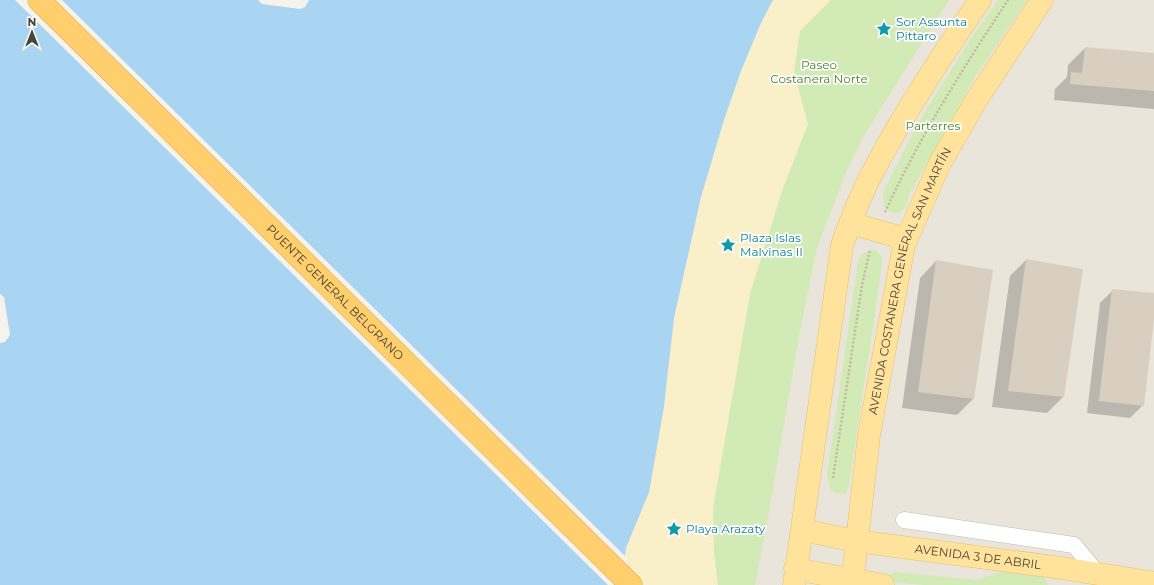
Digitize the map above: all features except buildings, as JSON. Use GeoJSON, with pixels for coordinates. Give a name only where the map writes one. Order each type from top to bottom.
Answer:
{"type":"FeatureCollection","features":[{"type":"Feature","properties":{"kind":"highway","name":"PUENTE GENERAL BELGRANO"},"geometry":{"type":"LineString","coordinates":[[38,0],[631,585]]}},
{"type":"Feature","properties":{"kind":"main road"},"geometry":{"type":"LineString","coordinates":[[883,585],[794,577],[802,530],[842,244],[876,166],[926,80],[980,0]]}},
{"type":"Feature","properties":{"kind":"main road","name":"AVENIDA COSTANERA GENERAL SAN MARTÍN"},"geometry":{"type":"LineString","coordinates":[[852,583],[869,435],[904,244],[940,163],[977,99],[1042,0]]}},
{"type":"Feature","properties":{"kind":"main road"},"geometry":{"type":"LineString","coordinates":[[850,223],[906,240]]}},
{"type":"Feature","properties":{"kind":"main road","name":"AVENIDA 3 DE ABRIL"},"geometry":{"type":"LineString","coordinates":[[802,530],[856,541],[1047,566],[1154,583]]}},
{"type":"Feature","properties":{"kind":"street"},"geometry":{"type":"LineString","coordinates":[[904,520],[1074,545],[1098,574]]}},
{"type":"Feature","properties":{"kind":"shaded area"},"geometry":{"type":"Polygon","coordinates":[[[773,0],[1154,0],[1154,585],[621,585],[664,406],[773,0]]]}},
{"type":"Feature","properties":{"kind":"green space","name":"Paseo Costanera Norte"},"geometry":{"type":"Polygon","coordinates":[[[773,0],[949,0],[866,132],[847,170],[817,248],[800,331],[755,585],[621,585],[664,406],[773,0]]]}},
{"type":"Feature","properties":{"kind":"green space","name":"Parterres"},"geometry":{"type":"Polygon","coordinates":[[[998,0],[1027,0],[975,77],[909,195],[906,206],[899,213],[890,212],[884,207],[883,197],[885,188],[921,118],[970,40],[998,0]]]}},
{"type":"Feature","properties":{"kind":"green space"},"geometry":{"type":"Polygon","coordinates":[[[871,250],[876,250],[882,257],[882,266],[849,485],[846,494],[835,493],[831,490],[827,475],[858,261],[862,254],[871,250]]]}},
{"type":"Feature","properties":{"kind":"green space"},"geometry":{"type":"Polygon","coordinates":[[[1005,570],[1036,573],[1046,580],[1048,585],[923,585],[893,582],[889,578],[889,575],[894,572],[977,580],[1005,570]]]}},
{"type":"Feature","properties":{"kind":"sand","name":"Plaza Islas Malvinas II"},"geometry":{"type":"Polygon","coordinates":[[[773,0],[831,0],[800,31],[794,72],[808,124],[782,191],[750,294],[713,509],[714,551],[718,585],[621,585],[626,548],[649,492],[664,406],[674,318],[701,197],[724,120],[741,71],[761,23],[773,0]]]}},
{"type":"Feature","properties":{"kind":"water"},"geometry":{"type":"Polygon","coordinates":[[[0,0],[773,0],[761,23],[741,71],[724,120],[701,197],[674,318],[664,406],[649,492],[626,548],[621,585],[0,585],[0,0]]]}},
{"type":"Feature","properties":{"kind":"pier"},"geometry":{"type":"Polygon","coordinates":[[[15,0],[62,0],[627,558],[623,585],[608,585],[15,0]]]}},
{"type":"Feature","properties":{"kind":"pier"},"geometry":{"type":"Polygon","coordinates":[[[258,0],[309,0],[305,7],[300,9],[262,4],[258,0]]]}},
{"type":"Feature","properties":{"kind":"pier"},"geometry":{"type":"Polygon","coordinates":[[[0,294],[4,297],[10,335],[5,342],[0,343],[0,294]]]}},
{"type":"Feature","properties":{"kind":"place","name":"Sor Assunta Pittaro"},"geometry":{"type":"Point","coordinates":[884,29]}},
{"type":"Feature","properties":{"kind":"place","name":"Plaza Islas Malvinas II"},"geometry":{"type":"Point","coordinates":[728,245]}},
{"type":"Feature","properties":{"kind":"place","name":"Playa Arazaty"},"geometry":{"type":"Point","coordinates":[674,529]}}]}
